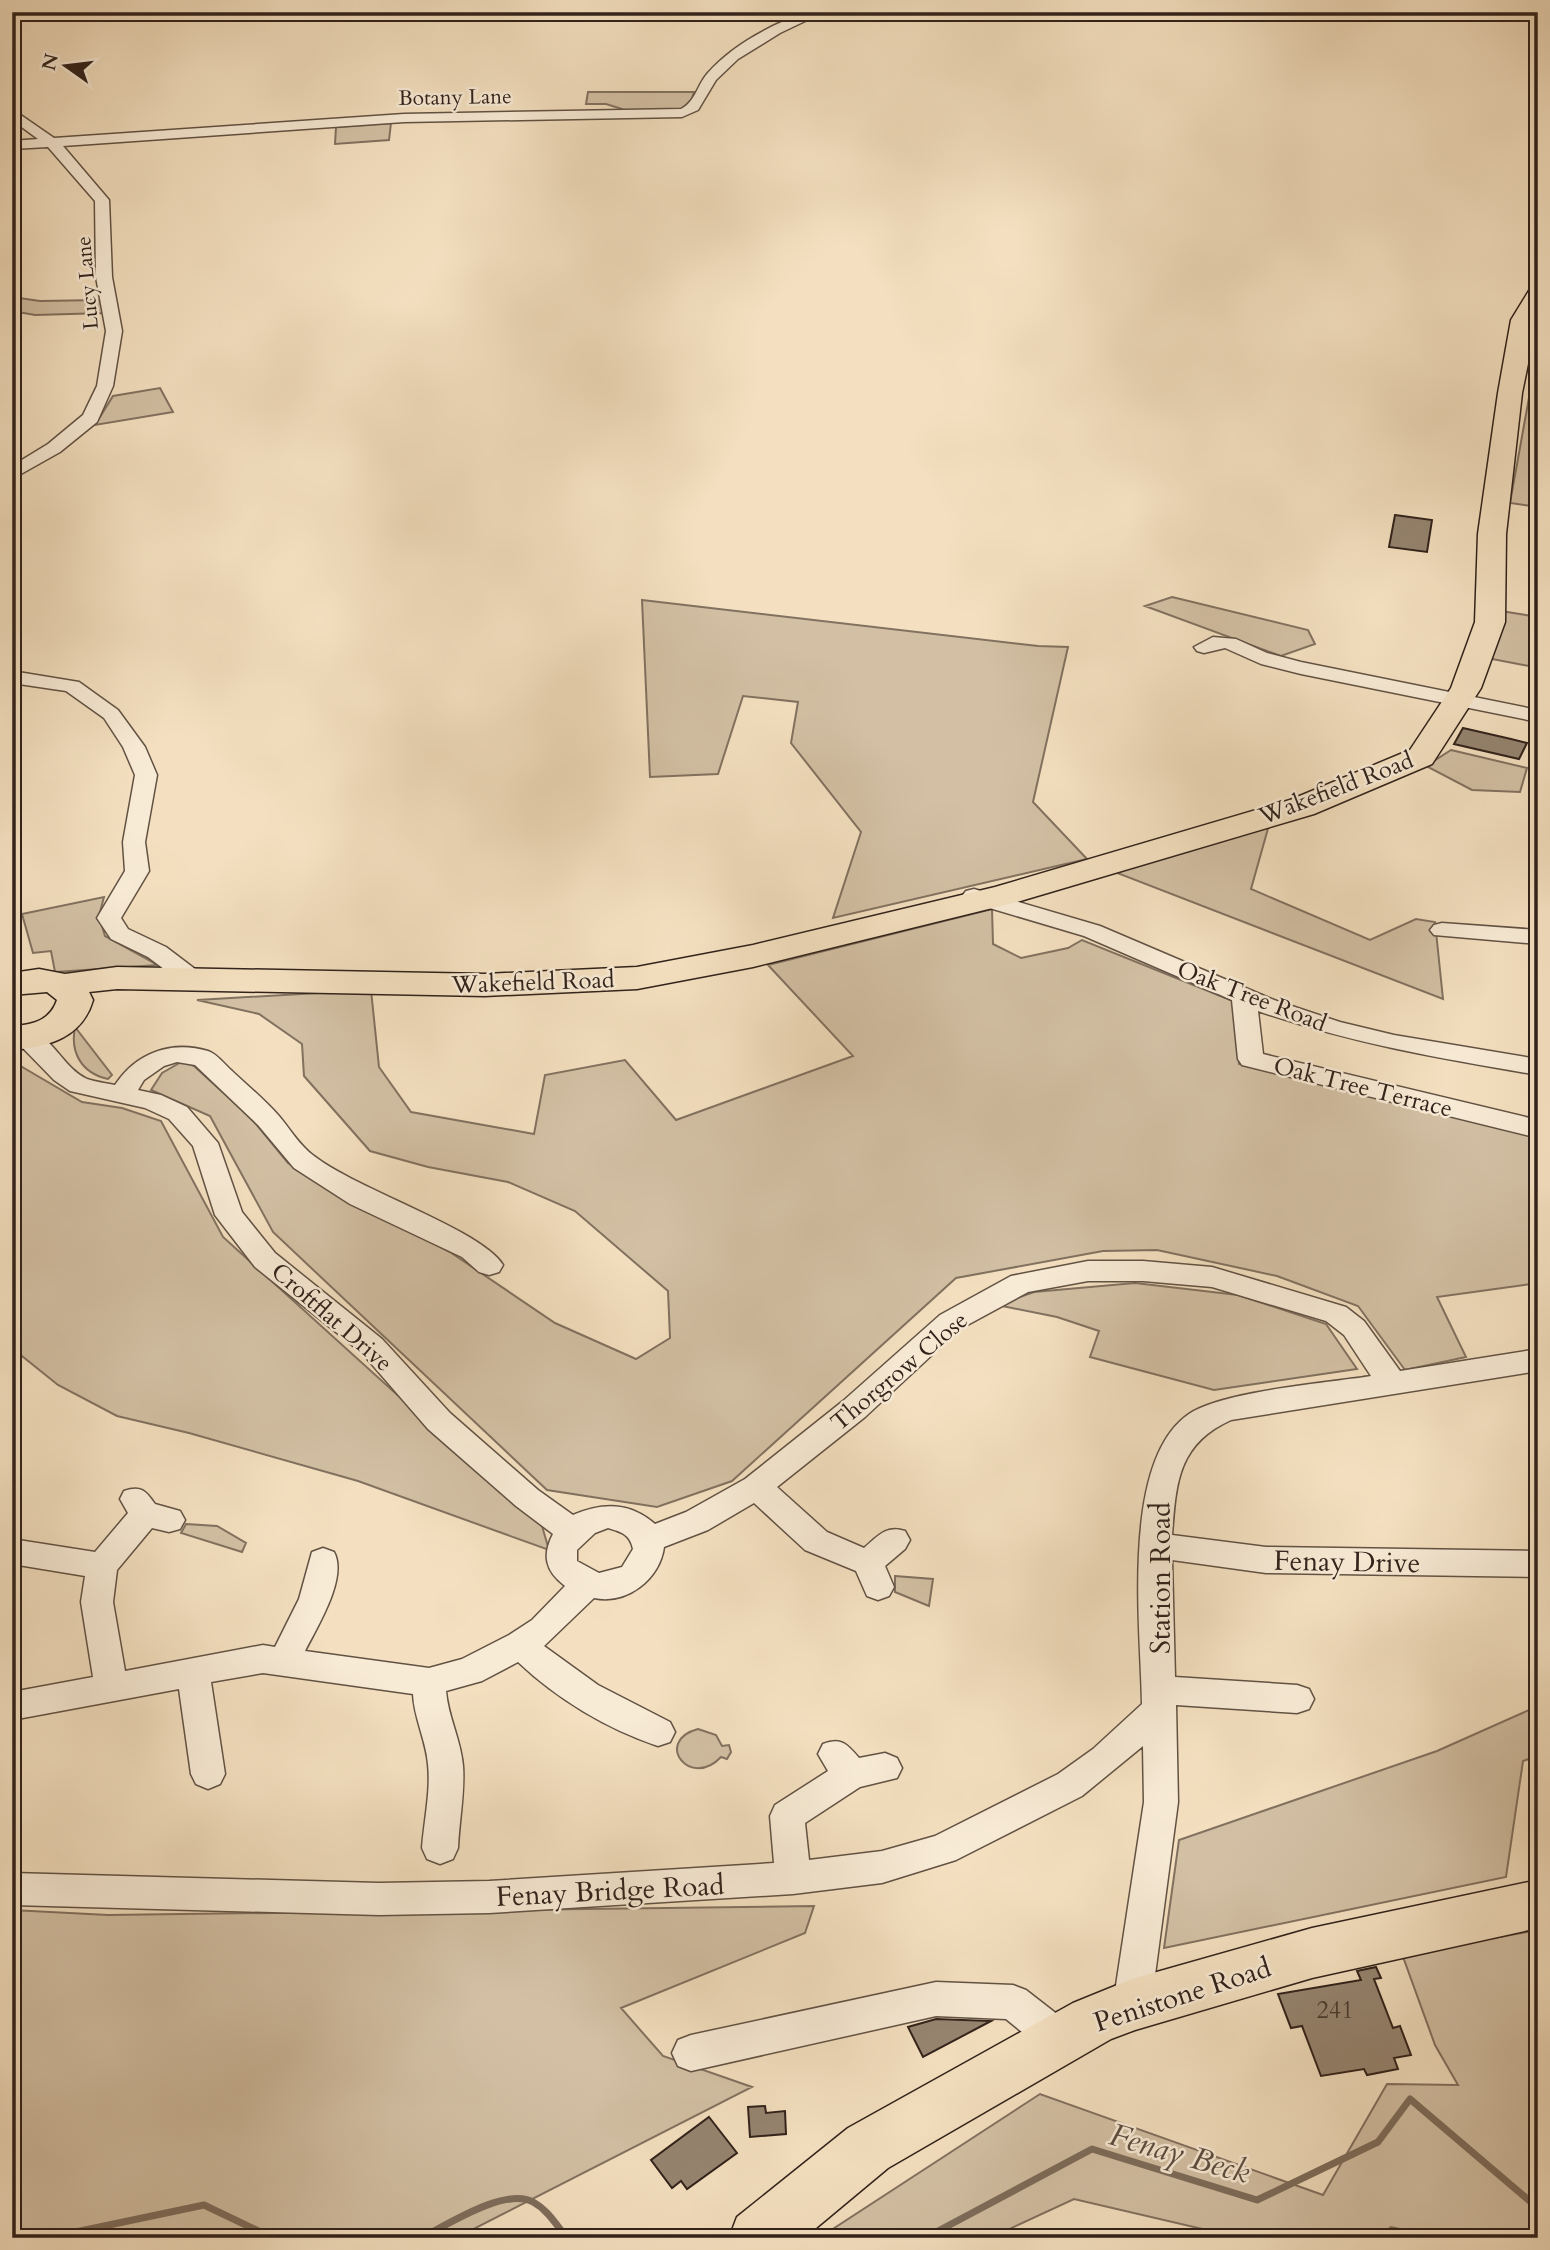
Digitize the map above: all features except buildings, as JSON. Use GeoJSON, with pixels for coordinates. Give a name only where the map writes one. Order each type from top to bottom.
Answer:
{"type":"FeatureCollection","features":[{"type":"Feature","properties":{"kind":"highway","name":"Wakefield Road"},"geometry":{"type":"LineString","coordinates":[[12,984],[38,980],[48,1025],[155,978],[485,985],[637,978],[753,956],[977,897],[1005,895],[1302,807],[1421,757],[1463,694],[1490,622],[1492,534],[1510,393],[1518,359],[1531,332],[1538,296]]}},
{"type":"Feature","properties":{"kind":"highway","name":"Penistone Road"},"geometry":{"type":"LineString","coordinates":[[758,2238],[868,2148],[1058,2038],[1132,2005],[1312,1953],[1538,1904]]}},
{"type":"Feature","properties":{"kind":"street","name":"Botany Lane"},"geometry":{"type":"LineString","coordinates":[[12,145],[55,145],[192,131],[413,117],[682,113],[695,107],[710,78],[733,57],[801,18],[818,12]]}},
{"type":"Feature","properties":{"kind":"street","name":"Lucy Lane"},"geometry":{"type":"LineString","coordinates":[[12,113],[55,145],[102,200],[104,278],[114,331],[104,386],[91,418],[54,448],[12,474]]}},
{"type":"Feature","properties":{"kind":"street"},"geometry":{"type":"LineString","coordinates":[[1204,647],[1215,640],[1224,640],[1235,643],[1256,657],[1304,668],[1463,694],[1538,716]]}},
{"type":"Feature","properties":{"kind":"street"},"geometry":{"type":"LineString","coordinates":[[1283,683],[1304,668]]}},
{"type":"Feature","properties":{"kind":"street"},"geometry":{"type":"LineString","coordinates":[[14,681],[72,686],[111,714],[134,747],[146,775],[134,842],[137,870],[109,918],[119,934],[157,952],[190,977]]}},
{"type":"Feature","properties":{"kind":"street","name":"Oak Tree Road"},"geometry":{"type":"LineString","coordinates":[[977,897],[1092,930],[1244,996],[1333,1028],[1394,1043],[1538,1068]]}},
{"type":"Feature","properties":{"kind":"street"},"geometry":{"type":"LineString","coordinates":[[1442,930],[1538,937]]}},
{"type":"Feature","properties":{"kind":"street","name":"Oak Tree Terrace"},"geometry":{"type":"LineString","coordinates":[[1244,996],[1251,1059],[1538,1129]]}},
{"type":"Feature","properties":{"kind":"street","name":"Croftflat Drive"},"geometry":{"type":"LineString","coordinates":[[48,1025],[62,1074],[79,1085],[104,1093],[152,1101],[178,1113],[193,1126],[205,1143],[229,1215],[265,1260],[372,1346],[439,1421],[527,1498],[571,1531]]}},
{"type":"Feature","properties":{"kind":"street"},"geometry":{"type":"LineString","coordinates":[[122,1094],[135,1074],[155,1060],[176,1054],[203,1058],[267,1119],[303,1162],[360,1197],[484,1250]]}},
{"type":"Feature","properties":{"kind":"street","name":"Thorgrow Close"},"geometry":{"type":"LineString","coordinates":[[649,1540],[696,1521],[756,1487],[855,1409],[950,1322],[1021,1283],[1087,1272],[1143,1270],[1212,1277],[1336,1314],[1354,1328],[1392,1383]]}},
{"type":"Feature","properties":{"kind":"street","name":"Station Road"},"geometry":{"type":"LineString","coordinates":[[1132,2005],[1161,1802],[1156,1545],[1160,1490],[1165,1468],[1173,1451],[1201,1421],[1226,1410],[1538,1360]]}},
{"type":"Feature","properties":{"kind":"street"},"geometry":{"type":"LineString","coordinates":[[756,1487],[816,1541],[873,1575],[894,1541]]}},
{"type":"Feature","properties":{"kind":"street"},"geometry":{"type":"LineString","coordinates":[[111,1688],[97,1602],[102,1566],[149,1511]]}},
{"type":"Feature","properties":{"kind":"street"},"geometry":{"type":"LineString","coordinates":[[621,1517],[634,1522],[649,1540],[647,1562],[640,1572],[615,1585],[587,1584],[576,1578],[562,1561],[564,1540],[571,1531],[594,1518],[621,1517]]}},
{"type":"Feature","properties":{"kind":"street","name":"Fenay Drive"},"geometry":{"type":"LineString","coordinates":[[1156,1545],[1266,1560],[1538,1564]]}},
{"type":"Feature","properties":{"kind":"street"},"geometry":{"type":"LineString","coordinates":[[12,1551],[102,1566]]}},
{"type":"Feature","properties":{"kind":"street"},"geometry":{"type":"LineString","coordinates":[[284,1661],[315,1599],[323,1561]]}},
{"type":"Feature","properties":{"kind":"street"},"geometry":{"type":"LineString","coordinates":[[12,1706],[263,1659],[429,1682],[470,1671],[521,1645],[544,1629],[587,1584]]}},
{"type":"Feature","properties":{"kind":"street"},"geometry":{"type":"LineString","coordinates":[[521,1645],[601,1707],[658,1732]]}},
{"type":"Feature","properties":{"kind":"street"},"geometry":{"type":"LineString","coordinates":[[193,1672],[208,1774]]}},
{"type":"Feature","properties":{"kind":"street"},"geometry":{"type":"LineString","coordinates":[[429,1682],[431,1714],[441,1740],[446,1767],[440,1848]]}},
{"type":"Feature","properties":{"kind":"street"},"geometry":{"type":"LineString","coordinates":[[1161,1699],[1297,1699]]}},
{"type":"Feature","properties":{"kind":"street","name":"Fenay Bridge Road"},"geometry":{"type":"LineString","coordinates":[[12,1889],[379,1899],[602,1892],[793,1878],[904,1863],[943,1849],[1070,1785],[1105,1759],[1161,1699]]}},
{"type":"Feature","properties":{"kind":"street"},"geometry":{"type":"LineString","coordinates":[[793,1878],[787,1816],[844,1764],[886,1768]]}},
{"type":"Feature","properties":{"kind":"street"},"geometry":{"type":"LineString","coordinates":[[691,2053],[936,1999],[1013,2002],[1058,2038]]}},
{"type":"Feature","properties":{"kind":"shaded area"},"geometry":{"type":"Polygon","coordinates":[[[588,92],[694,92],[690,104],[683,109],[623,114],[622,109],[606,104],[586,104],[588,92]]]}},
{"type":"Feature","properties":{"kind":"shaded area"},"geometry":{"type":"Polygon","coordinates":[[[391,123],[389,140],[335,144],[336,127],[391,123]]]}},
{"type":"Feature","properties":{"kind":"shaded area"},"geometry":{"type":"Polygon","coordinates":[[[12,297],[40,301],[101,300],[105,313],[35,315],[12,311],[12,297]]]}},
{"type":"Feature","properties":{"kind":"shaded area"},"geometry":{"type":"Polygon","coordinates":[[[1531,368],[1538,369],[1538,507],[1510,503],[1530,392],[1531,368]]]}},
{"type":"Feature","properties":{"kind":"shaded area"},"geometry":{"type":"Polygon","coordinates":[[[160,388],[173,412],[95,425],[113,396],[160,388]]]}},
{"type":"Feature","properties":{"kind":"shaded area"},"geometry":{"type":"Polygon","coordinates":[[[1172,597],[1308,630],[1315,644],[1281,656],[1145,606],[1172,597]]]}},
{"type":"Feature","properties":{"kind":"shaded area"},"geometry":{"type":"Polygon","coordinates":[[[642,600],[1038,646],[1068,647],[1033,802],[1087,859],[833,918],[861,832],[791,743],[798,702],[743,696],[718,774],[650,777],[642,600]]]}},
{"type":"Feature","properties":{"kind":"shaded area"},"geometry":{"type":"Polygon","coordinates":[[[1501,611],[1538,617],[1538,656],[1534,667],[1492,659],[1501,611]]]}},
{"type":"Feature","properties":{"kind":"shaded area"},"geometry":{"type":"Polygon","coordinates":[[[1451,750],[1527,768],[1520,792],[1472,790],[1426,766],[1451,750]]]}},
{"type":"Feature","properties":{"kind":"shaded area"},"geometry":{"type":"Polygon","coordinates":[[[1269,825],[1251,889],[1370,940],[1416,919],[1435,922],[1443,999],[1112,871],[1269,825]]]}},
{"type":"Feature","properties":{"kind":"shaded area"},"geometry":{"type":"Polygon","coordinates":[[[104,897],[99,916],[105,936],[158,965],[55,972],[51,951],[33,953],[22,914],[104,897]]]}},
{"type":"Feature","properties":{"kind":"shaded area"},"geometry":{"type":"Polygon","coordinates":[[[992,909],[993,944],[1021,958],[1068,948],[1082,940],[1233,1001],[1239,1064],[1538,1136],[1538,1283],[1437,1297],[1466,1357],[1405,1370],[1358,1306],[1277,1276],[1157,1250],[1103,1251],[956,1278],[732,1481],[657,1507],[547,1490],[273,1232],[210,1116],[151,1090],[162,1073],[183,1061],[194,1066],[251,1118],[288,1163],[348,1199],[450,1252],[555,1323],[636,1359],[670,1338],[668,1291],[575,1211],[508,1182],[428,1167],[370,1151],[304,1076],[302,1044],[259,1014],[197,1000],[371,990],[379,1067],[411,1112],[534,1134],[545,1075],[625,1060],[676,1120],[853,1056],[768,965],[992,909]]]}},
{"type":"Feature","properties":{"kind":"shaded area"},"geometry":{"type":"Polygon","coordinates":[[[75,1027],[112,1075],[108,1079],[91,1072],[79,1060],[74,1045],[75,1027]]]}},
{"type":"Feature","properties":{"kind":"shaded area"},"geometry":{"type":"Polygon","coordinates":[[[12,1061],[82,1102],[122,1108],[161,1121],[223,1237],[542,1526],[549,1550],[358,1481],[189,1433],[117,1416],[58,1385],[12,1348],[12,1061]]]}},
{"type":"Feature","properties":{"kind":"shaded area"},"geometry":{"type":"Polygon","coordinates":[[[1135,1283],[1238,1295],[1326,1324],[1357,1369],[1214,1390],[1090,1357],[1099,1331],[1057,1317],[997,1305],[1034,1292],[1135,1283]]]}},
{"type":"Feature","properties":{"kind":"shaded area"},"geometry":{"type":"Polygon","coordinates":[[[186,1524],[217,1526],[246,1543],[242,1552],[181,1533],[186,1524]]]}},
{"type":"Feature","properties":{"kind":"shaded area"},"geometry":{"type":"Polygon","coordinates":[[[895,1576],[933,1579],[929,1606],[895,1592],[895,1576]]]}},
{"type":"Feature","properties":{"kind":"shaded area"},"geometry":{"type":"Polygon","coordinates":[[[1538,1706],[1538,1756],[1523,1761],[1506,1877],[1164,1948],[1179,1840],[1437,1751],[1538,1706]]]}},
{"type":"Feature","properties":{"kind":"shaded area"},"geometry":{"type":"Polygon","coordinates":[[[698,1729],[716,1735],[722,1746],[729,1745],[731,1752],[727,1759],[721,1757],[709,1766],[698,1768],[688,1766],[681,1760],[677,1752],[678,1743],[685,1735],[698,1729]]]}},
{"type":"Feature","properties":{"kind":"shaded area"},"geometry":{"type":"Polygon","coordinates":[[[814,1906],[805,1933],[621,2008],[663,2056],[752,2087],[456,2238],[12,2238],[12,1910],[108,1915],[814,1906]]]}},
{"type":"Feature","properties":{"kind":"shaded area"},"geometry":{"type":"Polygon","coordinates":[[[1538,1930],[1538,2238],[1442,2238],[1391,2227],[1376,2238],[1241,2238],[1074,2199],[990,2238],[819,2238],[1040,2094],[1323,2195],[1387,2084],[1458,2085],[1435,2045],[1402,1954],[1538,1930]]]}},
{"type":"Feature","properties":{"kind":"waterway","name":"Fenay Beck"},"geometry":{"type":"LineString","coordinates":[[925,2238],[1092,2149],[1257,2200],[1378,2142],[1410,2099],[1538,2208]]}},
{"type":"Feature","properties":{"kind":"waterway","name":"Fenay Beck"},"geometry":{"type":"LineString","coordinates":[[421,2238],[460,2217],[507,2199],[533,2202],[552,2218],[567,2238]]}},
{"type":"Feature","properties":{"kind":"waterway","name":"Fenay Beck"},"geometry":{"type":"LineString","coordinates":[[47,2238],[204,2205],[273,2238]]}}]}
